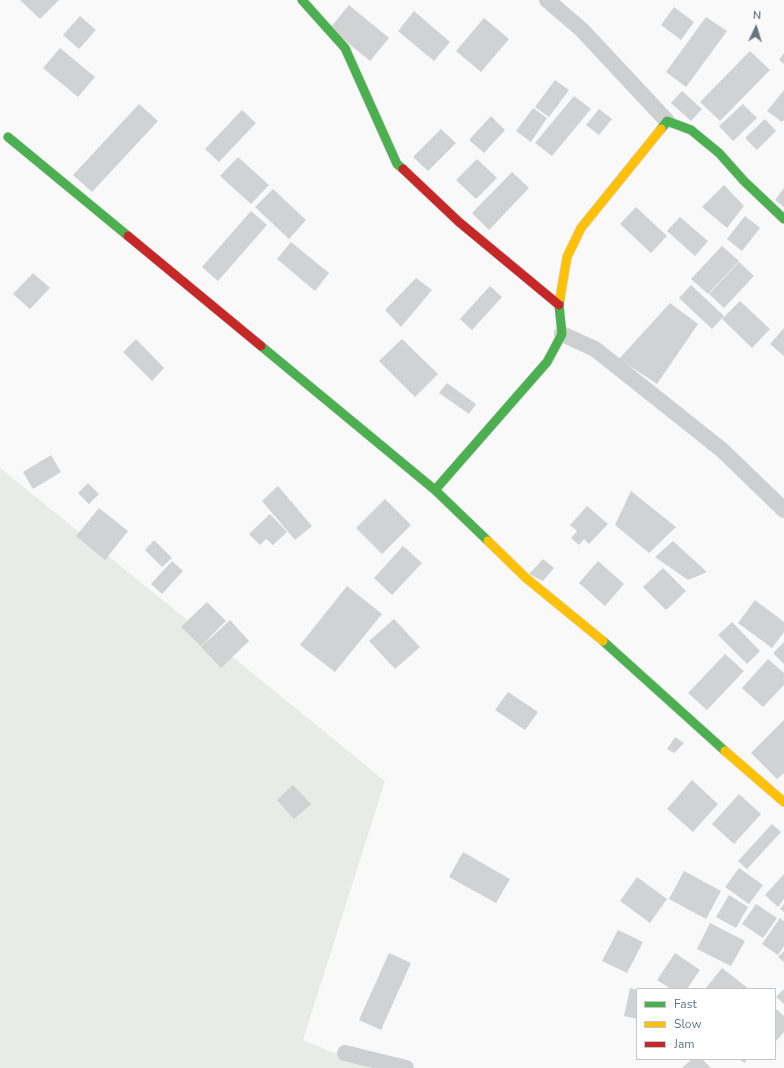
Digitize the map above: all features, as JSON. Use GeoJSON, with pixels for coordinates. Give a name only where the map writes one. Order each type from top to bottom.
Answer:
{"type":"FeatureCollection","features":[{"type":"Feature","properties":{"kind":"street"},"geometry":{"type":"LineString","coordinates":[[302,0],[344,48],[397,164],[459,222],[558,305]]}},
{"type":"Feature","properties":{"kind":"street"},"geometry":{"type":"LineString","coordinates":[[547,0],[582,30],[667,121],[691,130],[719,153],[744,181],[784,219]]}},
{"type":"Feature","properties":{"kind":"street"},"geometry":{"type":"LineString","coordinates":[[435,490],[547,362],[562,334],[558,305],[567,257],[581,228],[667,121]]}},
{"type":"Feature","properties":{"kind":"street"},"geometry":{"type":"LineString","coordinates":[[8,137],[435,490],[526,578],[602,640],[709,738],[784,802]]}},
{"type":"Feature","properties":{"kind":"street"},"geometry":{"type":"LineString","coordinates":[[562,334],[595,349],[722,450],[784,510]]}},
{"type":"Feature","properties":{"kind":"street"},"geometry":{"type":"LineString","coordinates":[[345,1053],[406,1068]]}},
{"type":"Feature","properties":{"kind":"shaded area"},"geometry":{"type":"Polygon","coordinates":[[[0,468],[385,781],[303,1040],[370,1068],[0,1068],[0,468]]]}},
{"type":"Feature","properties":{"kind":"building"},"geometry":{"type":"Polygon","coordinates":[[[20,0],[59,0],[40,19],[20,0]]]}},
{"type":"Feature","properties":{"kind":"building"},"geometry":{"type":"Polygon","coordinates":[[[349,5],[389,38],[370,61],[330,28],[349,5]]]}},
{"type":"Feature","properties":{"kind":"building"},"geometry":{"type":"Polygon","coordinates":[[[674,7],[694,22],[681,40],[661,25],[674,7]]]}},
{"type":"Feature","properties":{"kind":"building"},"geometry":{"type":"Polygon","coordinates":[[[414,11],[450,42],[434,61],[398,31],[414,11]]]}},
{"type":"Feature","properties":{"kind":"building"},"geometry":{"type":"Polygon","coordinates":[[[80,16],[96,30],[79,49],[63,35],[80,16]]]}},
{"type":"Feature","properties":{"kind":"building"},"geometry":{"type":"Polygon","coordinates":[[[706,17],[727,31],[686,87],[666,72],[706,17]]]}},
{"type":"Feature","properties":{"kind":"building"},"geometry":{"type":"Polygon","coordinates":[[[484,18],[509,39],[481,72],[456,51],[484,18]]]}},
{"type":"Feature","properties":{"kind":"building"},"geometry":{"type":"Polygon","coordinates":[[[60,48],[95,77],[78,97],[43,68],[60,48]]]}},
{"type":"Feature","properties":{"kind":"building"},"geometry":{"type":"Polygon","coordinates":[[[750,51],[770,70],[720,121],[700,102],[750,51]]]}},
{"type":"Feature","properties":{"kind":"building"},"geometry":{"type":"Polygon","coordinates":[[[784,53],[784,64],[779,60],[784,53]]]}},
{"type":"Feature","properties":{"kind":"building"},"geometry":{"type":"Polygon","coordinates":[[[555,80],[569,90],[549,117],[535,107],[555,80]]]}},
{"type":"Feature","properties":{"kind":"building"},"geometry":{"type":"Polygon","coordinates":[[[784,90],[784,120],[782,122],[767,111],[784,90]]]}},
{"type":"Feature","properties":{"kind":"building"},"geometry":{"type":"Polygon","coordinates":[[[682,91],[702,109],[691,121],[671,103],[682,91]]]}},
{"type":"Feature","properties":{"kind":"building"},"geometry":{"type":"Polygon","coordinates":[[[574,96],[591,109],[552,156],[535,143],[574,96]]]}},
{"type":"Feature","properties":{"kind":"building"},"geometry":{"type":"Polygon","coordinates":[[[139,104],[158,121],[92,192],[73,175],[139,104]]]}},
{"type":"Feature","properties":{"kind":"building"},"geometry":{"type":"Polygon","coordinates":[[[743,104],[757,118],[733,141],[719,126],[743,104]]]}},
{"type":"Feature","properties":{"kind":"building"},"geometry":{"type":"Polygon","coordinates":[[[533,108],[547,118],[531,142],[516,131],[533,108]]]}},
{"type":"Feature","properties":{"kind":"building"},"geometry":{"type":"Polygon","coordinates":[[[599,109],[612,119],[599,135],[586,125],[599,109]]]}},
{"type":"Feature","properties":{"kind":"building"},"geometry":{"type":"Polygon","coordinates":[[[242,110],[256,123],[219,162],[205,149],[242,110]]]}},
{"type":"Feature","properties":{"kind":"building"},"geometry":{"type":"Polygon","coordinates":[[[491,116],[505,130],[484,153],[469,140],[491,116]]]}},
{"type":"Feature","properties":{"kind":"building"},"geometry":{"type":"Polygon","coordinates":[[[765,119],[776,131],[757,150],[745,138],[765,119]]]}},
{"type":"Feature","properties":{"kind":"building"},"geometry":{"type":"Polygon","coordinates":[[[441,129],[456,143],[428,171],[413,157],[441,129]]]}},
{"type":"Feature","properties":{"kind":"building"},"geometry":{"type":"Polygon","coordinates":[[[238,157],[269,185],[251,204],[220,176],[238,157]]]}},
{"type":"Feature","properties":{"kind":"building"},"geometry":{"type":"Polygon","coordinates":[[[477,159],[497,178],[476,199],[456,180],[477,159]]]}},
{"type":"Feature","properties":{"kind":"building"},"geometry":{"type":"Polygon","coordinates":[[[512,172],[529,188],[489,230],[472,213],[512,172]]]}},
{"type":"Feature","properties":{"kind":"building"},"geometry":{"type":"Polygon","coordinates":[[[724,185],[744,206],[727,228],[702,207],[724,185]]]}},
{"type":"Feature","properties":{"kind":"building"},"geometry":{"type":"Polygon","coordinates":[[[784,188],[784,207],[775,200],[784,188]]]}},
{"type":"Feature","properties":{"kind":"building"},"geometry":{"type":"Polygon","coordinates":[[[273,189],[306,220],[289,239],[255,207],[273,189]]]}},
{"type":"Feature","properties":{"kind":"building"},"geometry":{"type":"Polygon","coordinates":[[[636,207],[667,236],[651,253],[620,224],[636,207]]]}},
{"type":"Feature","properties":{"kind":"building"},"geometry":{"type":"Polygon","coordinates":[[[251,211],[267,225],[218,281],[202,267],[251,211]]]}},
{"type":"Feature","properties":{"kind":"building"},"geometry":{"type":"Polygon","coordinates":[[[745,216],[760,228],[742,251],[727,239],[745,216]]]}},
{"type":"Feature","properties":{"kind":"building"},"geometry":{"type":"Polygon","coordinates":[[[680,217],[708,241],[695,256],[667,231],[680,217]]]}},
{"type":"Feature","properties":{"kind":"building"},"geometry":{"type":"Polygon","coordinates":[[[291,242],[329,273],[315,291],[277,259],[291,242]]]}},
{"type":"Feature","properties":{"kind":"building"},"geometry":{"type":"Polygon","coordinates":[[[722,246],[739,261],[708,294],[691,279],[722,246]]]}},
{"type":"Feature","properties":{"kind":"building"},"geometry":{"type":"Polygon","coordinates":[[[739,262],[754,276],[724,308],[709,294],[739,262]]]}},
{"type":"Feature","properties":{"kind":"building"},"geometry":{"type":"Polygon","coordinates":[[[33,273],[50,288],[30,309],[13,294],[33,273]]]}},
{"type":"Feature","properties":{"kind":"building"},"geometry":{"type":"Polygon","coordinates":[[[416,278],[432,290],[401,327],[385,310],[416,278]]]}},
{"type":"Feature","properties":{"kind":"building"},"geometry":{"type":"Polygon","coordinates":[[[691,285],[724,316],[712,329],[679,298],[691,285]]]}},
{"type":"Feature","properties":{"kind":"building"},"geometry":{"type":"Polygon","coordinates":[[[490,286],[502,297],[472,330],[460,319],[490,286]]]}},
{"type":"Feature","properties":{"kind":"building"},"geometry":{"type":"Polygon","coordinates":[[[740,301],[770,329],[752,348],[722,319],[740,301]]]}},
{"type":"Feature","properties":{"kind":"building"},"geometry":{"type":"Polygon","coordinates":[[[670,303],[698,324],[657,384],[619,359],[670,303]]]}},
{"type":"Feature","properties":{"kind":"building"},"geometry":{"type":"Polygon","coordinates":[[[784,328],[784,356],[770,344],[784,328]]]}},
{"type":"Feature","properties":{"kind":"building"},"geometry":{"type":"Polygon","coordinates":[[[136,339],[164,368],[152,381],[123,352],[136,339]]]}},
{"type":"Feature","properties":{"kind":"building"},"geometry":{"type":"Polygon","coordinates":[[[402,339],[438,374],[415,397],[379,361],[402,339]]]}},
{"type":"Feature","properties":{"kind":"building"},"geometry":{"type":"Polygon","coordinates":[[[447,383],[476,404],[469,414],[439,393],[447,383]]]}},
{"type":"Feature","properties":{"kind":"building"},"geometry":{"type":"Polygon","coordinates":[[[51,455],[61,472],[33,489],[23,472],[51,455]]]}},
{"type":"Feature","properties":{"kind":"building"},"geometry":{"type":"Polygon","coordinates":[[[88,483],[99,494],[89,504],[78,493],[88,483]]]}},
{"type":"Feature","properties":{"kind":"building"},"geometry":{"type":"Polygon","coordinates":[[[278,486],[312,526],[295,540],[262,501],[278,486]]]}},
{"type":"Feature","properties":{"kind":"building"},"geometry":{"type":"Polygon","coordinates":[[[631,491],[676,527],[649,553],[615,525],[631,491]]]}},
{"type":"Feature","properties":{"kind":"building"},"geometry":{"type":"Polygon","coordinates":[[[385,499],[411,525],[382,554],[356,528],[385,499]]]}},
{"type":"Feature","properties":{"kind":"building"},"geometry":{"type":"Polygon","coordinates":[[[587,506],[608,524],[589,544],[584,539],[579,545],[571,538],[577,531],[570,525],[587,506]]]}},
{"type":"Feature","properties":{"kind":"building"},"geometry":{"type":"Polygon","coordinates":[[[99,508],[128,531],[105,560],[76,536],[99,508]]]}},
{"type":"Feature","properties":{"kind":"building"},"geometry":{"type":"Polygon","coordinates":[[[270,514],[287,532],[273,545],[266,539],[260,545],[249,534],[270,514]]]}},
{"type":"Feature","properties":{"kind":"building"},"geometry":{"type":"Polygon","coordinates":[[[154,540],[172,558],[162,567],[145,550],[154,540]]]}},
{"type":"Feature","properties":{"kind":"building"},"geometry":{"type":"Polygon","coordinates":[[[673,541],[707,572],[688,580],[655,557],[673,541]]]}},
{"type":"Feature","properties":{"kind":"building"},"geometry":{"type":"Polygon","coordinates":[[[403,546],[422,563],[392,595],[374,578],[403,546]]]}},
{"type":"Feature","properties":{"kind":"building"},"geometry":{"type":"Polygon","coordinates":[[[543,559],[554,568],[543,581],[529,574],[543,559]]]}},
{"type":"Feature","properties":{"kind":"building"},"geometry":{"type":"Polygon","coordinates":[[[172,561],[183,571],[162,594],[151,584],[172,561]]]}},
{"type":"Feature","properties":{"kind":"building"},"geometry":{"type":"Polygon","coordinates":[[[598,561],[624,584],[605,606],[579,583],[598,561]]]}},
{"type":"Feature","properties":{"kind":"building"},"geometry":{"type":"Polygon","coordinates":[[[663,568],[686,591],[666,610],[643,587],[663,568]]]}},
{"type":"Feature","properties":{"kind":"building"},"geometry":{"type":"Polygon","coordinates":[[[347,586],[382,614],[335,672],[300,645],[347,586]]]}},
{"type":"Feature","properties":{"kind":"building"},"geometry":{"type":"Polygon","coordinates":[[[755,600],[784,622],[784,632],[772,648],[738,623],[755,600]]]}},
{"type":"Feature","properties":{"kind":"building"},"geometry":{"type":"Polygon","coordinates":[[[207,602],[226,621],[201,646],[181,627],[207,602]]]}},
{"type":"Feature","properties":{"kind":"building"},"geometry":{"type":"Polygon","coordinates":[[[394,619],[420,647],[395,669],[369,641],[394,619]]]}},
{"type":"Feature","properties":{"kind":"building"},"geometry":{"type":"Polygon","coordinates":[[[230,620],[249,641],[221,668],[201,647],[230,620]]]}},
{"type":"Feature","properties":{"kind":"building"},"geometry":{"type":"Polygon","coordinates":[[[732,622],[760,651],[747,664],[718,635],[732,622]]]}},
{"type":"Feature","properties":{"kind":"building"},"geometry":{"type":"Polygon","coordinates":[[[784,642],[784,664],[773,653],[784,642]]]}},
{"type":"Feature","properties":{"kind":"building"},"geometry":{"type":"Polygon","coordinates":[[[725,654],[744,671],[707,710],[688,693],[725,654]]]}},
{"type":"Feature","properties":{"kind":"building"},"geometry":{"type":"Polygon","coordinates":[[[768,659],[784,673],[784,685],[763,707],[742,688],[768,659]]]}},
{"type":"Feature","properties":{"kind":"building"},"geometry":{"type":"Polygon","coordinates":[[[508,692],[538,712],[525,730],[495,710],[508,692]]]}},
{"type":"Feature","properties":{"kind":"building"},"geometry":{"type":"Polygon","coordinates":[[[784,720],[784,773],[777,779],[751,753],[784,720]]]}},
{"type":"Feature","properties":{"kind":"building"},"geometry":{"type":"Polygon","coordinates":[[[675,737],[684,743],[674,753],[667,749],[675,737]]]}},
{"type":"Feature","properties":{"kind":"building"},"geometry":{"type":"Polygon","coordinates":[[[692,780],[718,804],[693,832],[667,809],[692,780]]]}},
{"type":"Feature","properties":{"kind":"building"},"geometry":{"type":"Polygon","coordinates":[[[293,785],[311,804],[294,819],[277,800],[293,785]]]}},
{"type":"Feature","properties":{"kind":"building"},"geometry":{"type":"Polygon","coordinates":[[[739,794],[761,814],[734,844],[712,824],[739,794]]]}},
{"type":"Feature","properties":{"kind":"building"},"geometry":{"type":"Polygon","coordinates":[[[772,824],[781,832],[747,869],[738,861],[772,824]]]}},
{"type":"Feature","properties":{"kind":"building"},"geometry":{"type":"Polygon","coordinates":[[[463,852],[510,879],[496,903],[449,877],[463,852]]]}},
{"type":"Feature","properties":{"kind":"building"},"geometry":{"type":"Polygon","coordinates":[[[739,868],[763,885],[749,904],[725,887],[739,868]]]}},
{"type":"Feature","properties":{"kind":"building"},"geometry":{"type":"Polygon","coordinates":[[[684,871],[721,891],[706,919],[669,899],[684,871]]]}},
{"type":"Feature","properties":{"kind":"building"},"geometry":{"type":"Polygon","coordinates":[[[784,874],[784,899],[778,907],[765,895],[784,874]]]}},
{"type":"Feature","properties":{"kind":"building"},"geometry":{"type":"Polygon","coordinates":[[[637,877],[667,899],[650,923],[620,901],[637,877]]]}},
{"type":"Feature","properties":{"kind":"building"},"geometry":{"type":"Polygon","coordinates":[[[729,895],[748,907],[736,928],[716,917],[729,895]]]}},
{"type":"Feature","properties":{"kind":"building"},"geometry":{"type":"Polygon","coordinates":[[[756,904],[777,918],[763,938],[742,924],[756,904]]]}},
{"type":"Feature","properties":{"kind":"building"},"geometry":{"type":"Polygon","coordinates":[[[784,904],[784,912],[780,909],[784,904]]]}},
{"type":"Feature","properties":{"kind":"building"},"geometry":{"type":"Polygon","coordinates":[[[780,918],[784,921],[784,946],[778,955],[762,944],[780,918]]]}},
{"type":"Feature","properties":{"kind":"building"},"geometry":{"type":"Polygon","coordinates":[[[710,923],[745,941],[731,966],[697,949],[710,923]]]}},
{"type":"Feature","properties":{"kind":"building"},"geometry":{"type":"Polygon","coordinates":[[[618,930],[643,942],[627,973],[602,961],[618,930]]]}},
{"type":"Feature","properties":{"kind":"building"},"geometry":{"type":"Polygon","coordinates":[[[784,951],[784,962],[778,957],[784,951]]]}},
{"type":"Feature","properties":{"kind":"building"},"geometry":{"type":"Polygon","coordinates":[[[389,953],[411,963],[381,1030],[359,1020],[389,953]]]}},
{"type":"Feature","properties":{"kind":"building"},"geometry":{"type":"Polygon","coordinates":[[[675,953],[700,970],[688,988],[669,988],[657,980],[675,953]]]}},
{"type":"Feature","properties":{"kind":"building"},"geometry":{"type":"Polygon","coordinates":[[[722,968],[748,988],[706,988],[722,968]]]}},
{"type":"Feature","properties":{"kind":"building"},"geometry":{"type":"Polygon","coordinates":[[[630,988],[636,990],[636,1019],[624,1016],[630,988]]]}},
{"type":"Feature","properties":{"kind":"building"},"geometry":{"type":"Polygon","coordinates":[[[784,989],[784,1004],[776,997],[784,989]]]}},
{"type":"Feature","properties":{"kind":"building"},"geometry":{"type":"Polygon","coordinates":[[[776,1009],[784,1016],[784,1032],[776,1041],[776,1009]]]}},
{"type":"Feature","properties":{"kind":"building"},"geometry":{"type":"Polygon","coordinates":[[[691,1060],[703,1060],[711,1068],[682,1068],[691,1060]]]}},
{"type":"Feature","properties":{"kind":"building"},"geometry":{"type":"Polygon","coordinates":[[[740,1060],[746,1060],[745,1063],[740,1060]]]}},
{"type":"Feature","properties":{"kind":"traffic: fast"},"geometry":{"type":"LineString","coordinates":[[302,0],[345,48],[397,164],[403,169]]}},
{"type":"Feature","properties":{"kind":"traffic: fast"},"geometry":{"type":"LineString","coordinates":[[661,129],[667,121],[691,130],[719,153],[744,181],[784,219]]}},
{"type":"Feature","properties":{"kind":"traffic: fast"},"geometry":{"type":"LineString","coordinates":[[8,137],[128,236]]}},
{"type":"Feature","properties":{"kind":"traffic: fast"},"geometry":{"type":"LineString","coordinates":[[435,490],[547,362],[562,334],[559,305],[560,298]]}},
{"type":"Feature","properties":{"kind":"traffic: fast"},"geometry":{"type":"LineString","coordinates":[[261,346],[435,490],[488,541]]}},
{"type":"Feature","properties":{"kind":"traffic: fast"},"geometry":{"type":"LineString","coordinates":[[603,641],[725,751]]}},
{"type":"Feature","properties":{"kind":"traffic: slow"},"geometry":{"type":"LineString","coordinates":[[560,298],[567,257],[581,228],[661,129]]}},
{"type":"Feature","properties":{"kind":"traffic: slow"},"geometry":{"type":"LineString","coordinates":[[488,541],[526,578],[603,641]]}},
{"type":"Feature","properties":{"kind":"traffic: slow"},"geometry":{"type":"LineString","coordinates":[[725,751],[784,802]]}},
{"type":"Feature","properties":{"kind":"traffic: jam"},"geometry":{"type":"LineString","coordinates":[[403,169],[459,222],[559,305]]}},
{"type":"Feature","properties":{"kind":"traffic: jam"},"geometry":{"type":"LineString","coordinates":[[128,236],[261,346]]}}]}
